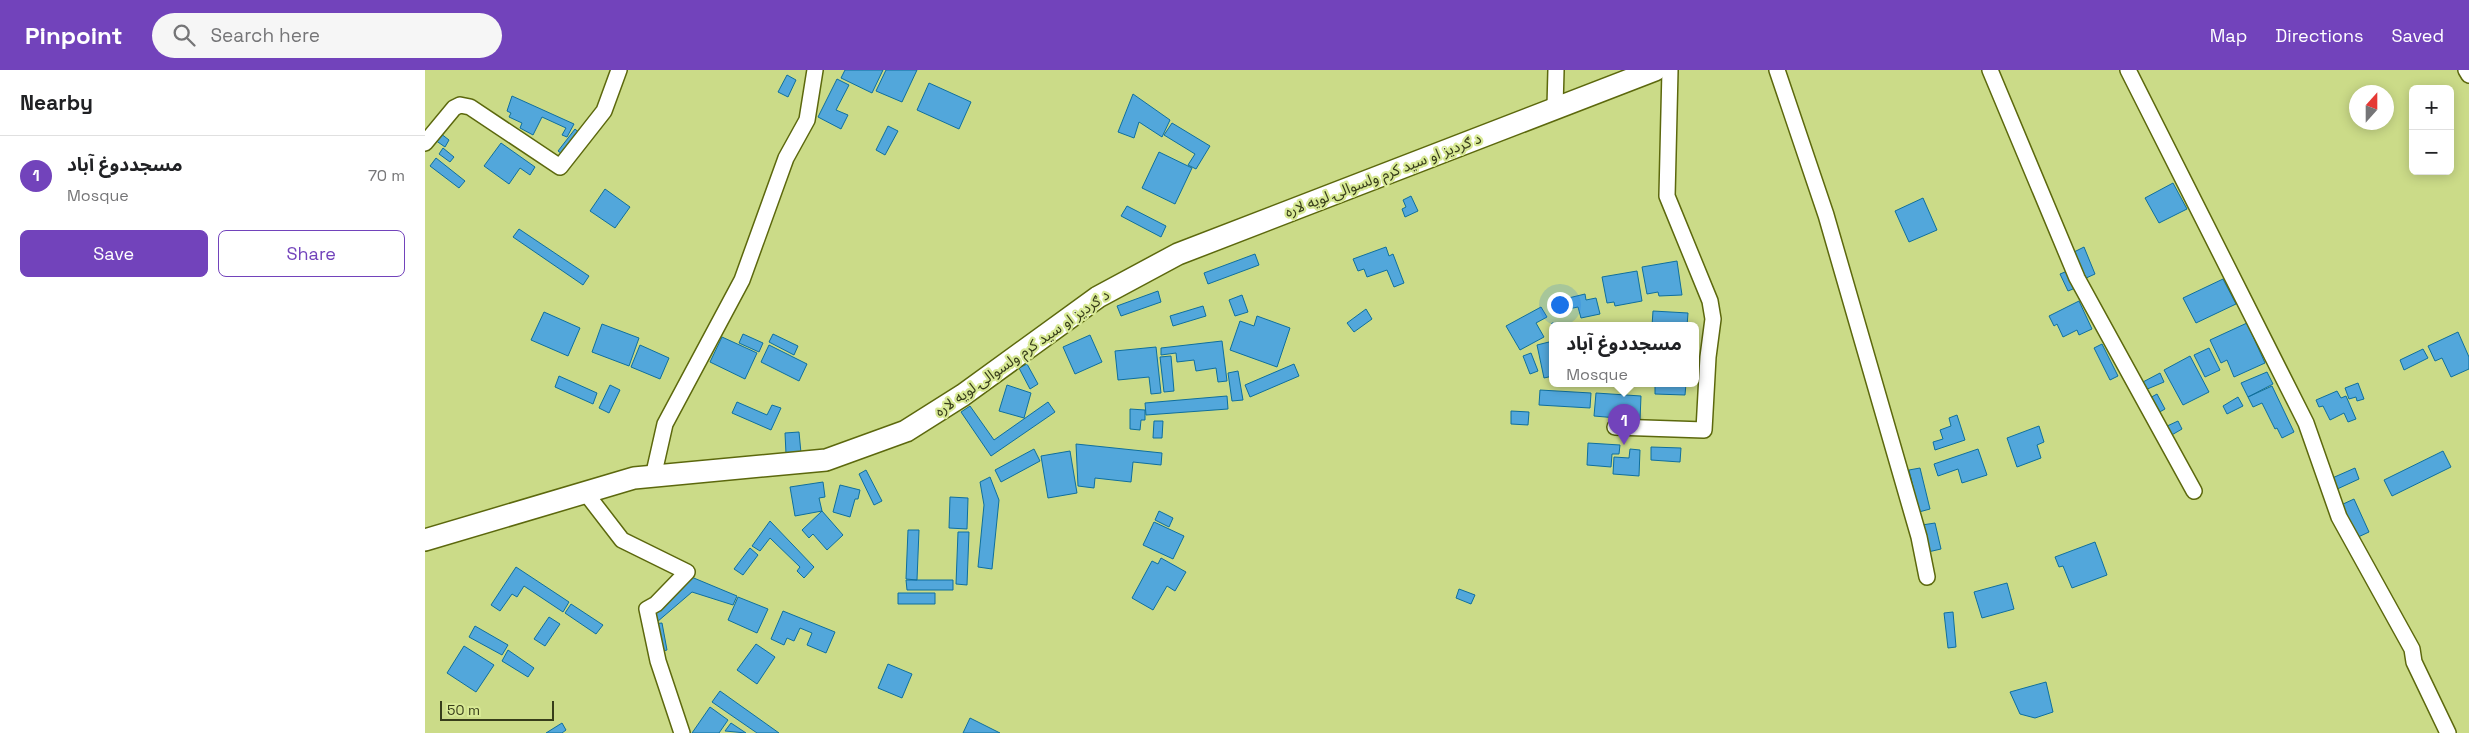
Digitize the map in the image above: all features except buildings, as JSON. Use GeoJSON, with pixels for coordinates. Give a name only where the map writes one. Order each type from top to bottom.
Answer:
{"type":"FeatureCollection","features":[{"type":"Feature","properties":{"kind":"highway","name":"د ګردیز او سید کرم ولسوالۍ لویه لاره"},"geometry":{"type":"LineString","coordinates":[[425,540],[634,478],[826,460],[906,431],[963,395],[1098,297],[1178,254],[1655,70]]}},
{"type":"Feature","properties":{"kind":"street"},"geometry":{"type":"LineString","coordinates":[[425,143],[454,108],[460,105],[470,108],[560,168],[604,111],[619,70]]}},
{"type":"Feature","properties":{"kind":"street"},"geometry":{"type":"LineString","coordinates":[[653,477],[665,424],[742,280],[786,158],[807,120],[815,70]]}},
{"type":"Feature","properties":{"kind":"street"},"geometry":{"type":"LineString","coordinates":[[1555,107],[1557,70]]}},
{"type":"Feature","properties":{"kind":"street"},"geometry":{"type":"LineString","coordinates":[[1615,427],[1704,430],[1708,357],[1713,318],[1710,301],[1667,196],[1670,70]]}},
{"type":"Feature","properties":{"kind":"street"},"geometry":{"type":"LineString","coordinates":[[1777,70],[1827,215],[1919,537],[1927,577]]}},
{"type":"Feature","properties":{"kind":"street"},"geometry":{"type":"LineString","coordinates":[[1990,70],[2077,278],[2194,491]]}},
{"type":"Feature","properties":{"kind":"street"},"geometry":{"type":"LineString","coordinates":[[2128,70],[2306,423],[2339,517],[2412,649],[2414,662],[2447,733]]}},
{"type":"Feature","properties":{"kind":"street"},"geometry":{"type":"LineString","coordinates":[[2467,70],[2469,75]]}},
{"type":"Feature","properties":{"kind":"street"},"geometry":{"type":"LineString","coordinates":[[585,492],[622,540],[687,572],[656,604],[647,609],[658,660],[682,733]]}},
{"type":"Feature","properties":{"kind":"place","name":"مسجددوغ آباد"},"geometry":{"type":"Point","coordinates":[1624,445]}}]}
